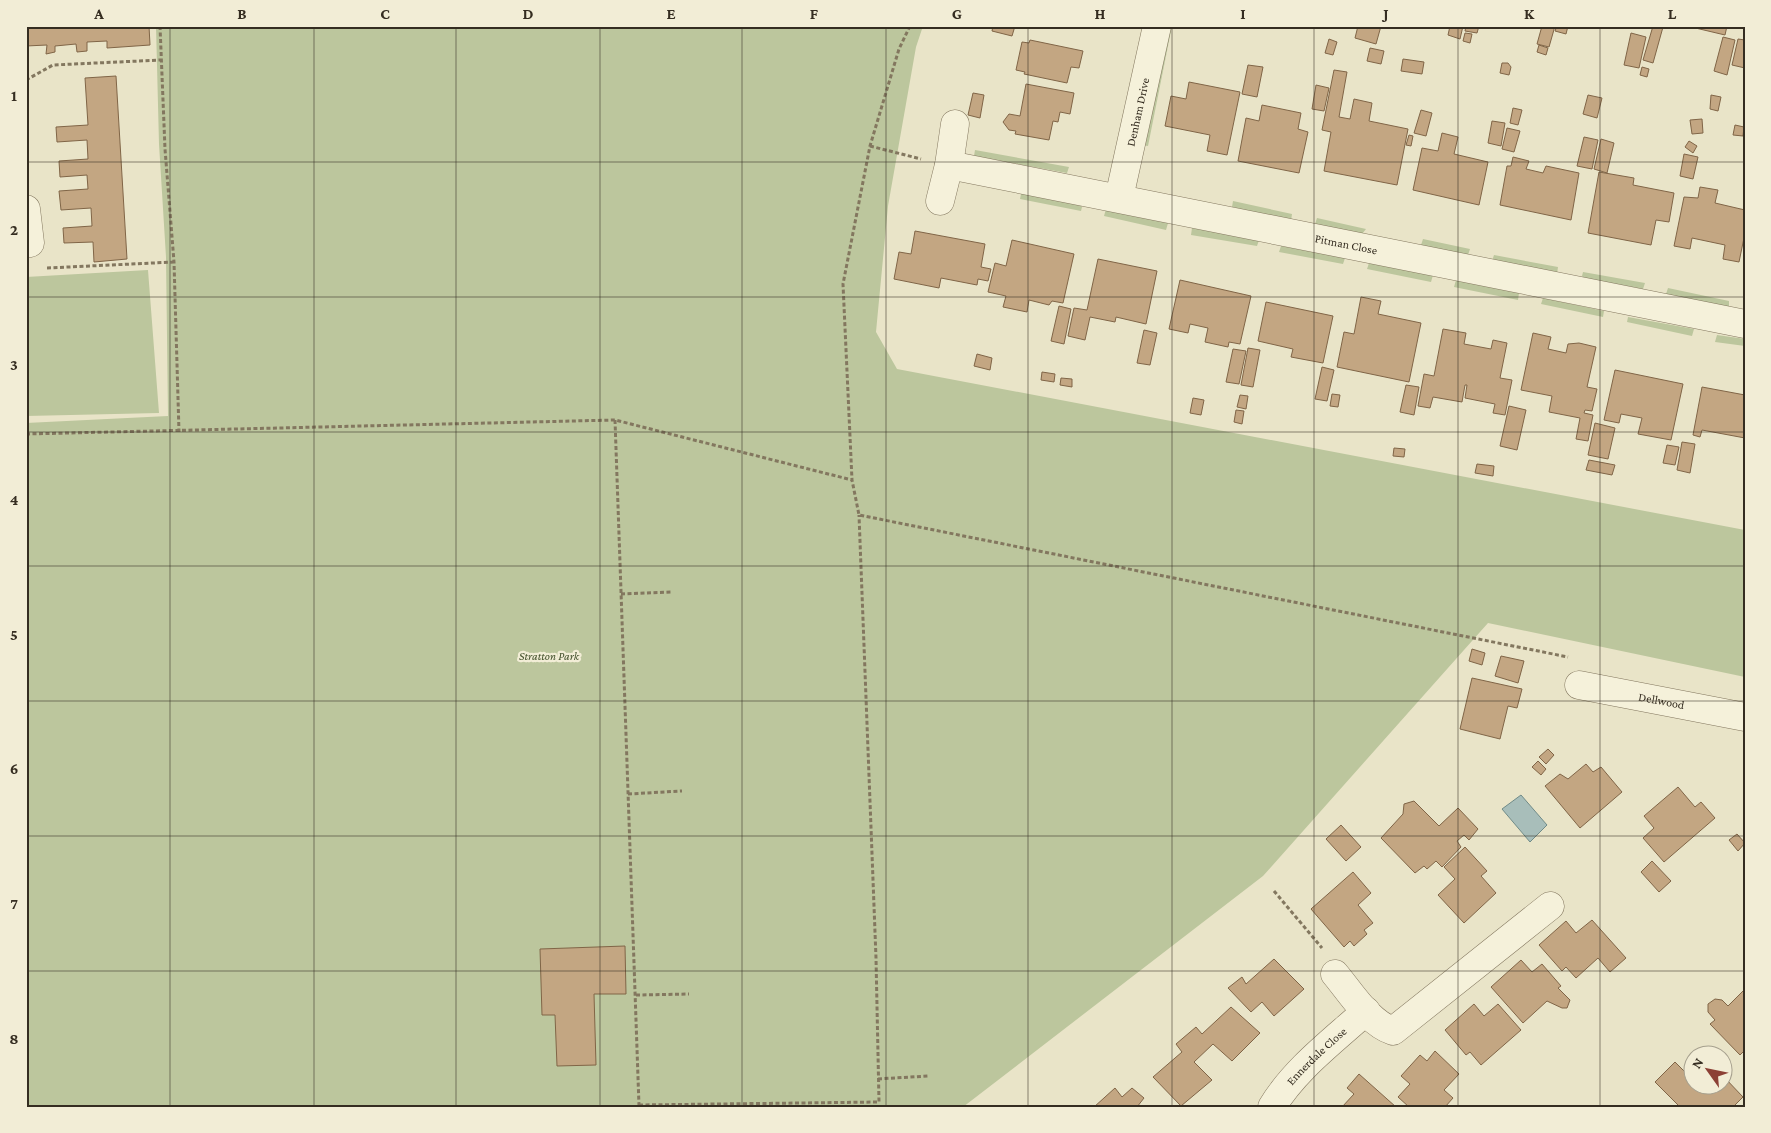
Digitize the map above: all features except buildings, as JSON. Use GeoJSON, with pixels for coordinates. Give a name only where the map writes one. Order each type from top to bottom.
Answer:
{"type":"FeatureCollection","features":[{"type":"Feature","properties":{"kind":"street","name":"Denham Drive"},"geometry":{"type":"LineString","coordinates":[[1119,198],[1157,26]]}},
{"type":"Feature","properties":{"kind":"street"},"geometry":{"type":"LineString","coordinates":[[940,201],[949,165],[955,124]]}},
{"type":"Feature","properties":{"kind":"street","name":"Pitman Close"},"geometry":{"type":"LineString","coordinates":[[949,165],[1745,324]]}},
{"type":"Feature","properties":{"kind":"street"},"geometry":{"type":"LineString","coordinates":[[26,209],[30,243],[26,243]]}},
{"type":"Feature","properties":{"kind":"street","name":"Dellwood"},"geometry":{"type":"LineString","coordinates":[[1579,685],[1745,718]]}},
{"type":"Feature","properties":{"kind":"street"},"geometry":{"type":"LineString","coordinates":[[1335,974],[1375,1019],[1394,1031],[1550,906]]}},
{"type":"Feature","properties":{"kind":"street","name":"Ennerdale Close"},"geometry":{"type":"LineString","coordinates":[[1272,1107],[1281,1091],[1298,1073],[1375,1019]]}},
{"type":"Feature","properties":{"kind":"path"},"geometry":{"type":"LineString","coordinates":[[160,26],[165,149],[174,262],[179,432]]}},
{"type":"Feature","properties":{"kind":"path"},"geometry":{"type":"LineString","coordinates":[[615,420],[639,1106],[879,1102],[876,958],[859,515],[852,480],[843,284],[870,146],[899,49],[910,26]]}},
{"type":"Feature","properties":{"kind":"path"},"geometry":{"type":"LineString","coordinates":[[26,80],[53,65],[161,60]]}},
{"type":"Feature","properties":{"kind":"path"},"geometry":{"type":"LineString","coordinates":[[870,146],[949,165]]}},
{"type":"Feature","properties":{"kind":"path"},"geometry":{"type":"LineString","coordinates":[[46,268],[174,262]]}},
{"type":"Feature","properties":{"kind":"path"},"geometry":{"type":"LineString","coordinates":[[26,434],[179,432],[615,420],[852,480]]}},
{"type":"Feature","properties":{"kind":"path"},"geometry":{"type":"LineString","coordinates":[[859,515],[1570,658]]}},
{"type":"Feature","properties":{"kind":"path"},"geometry":{"type":"LineString","coordinates":[[621,594],[672,592]]}},
{"type":"Feature","properties":{"kind":"path"},"geometry":{"type":"LineString","coordinates":[[628,794],[682,791]]}},
{"type":"Feature","properties":{"kind":"path"},"geometry":{"type":"LineString","coordinates":[[1274,892],[1330,958],[1335,974]]}},
{"type":"Feature","properties":{"kind":"path"},"geometry":{"type":"LineString","coordinates":[[636,995],[688,994]]}},
{"type":"Feature","properties":{"kind":"path"},"geometry":{"type":"LineString","coordinates":[[878,1079],[928,1076]]}},
{"type":"Feature","properties":{"kind":"green space","name":"Stratton Park"},"geometry":{"type":"Polygon","coordinates":[[[156,26],[923,26],[916,47],[888,206],[876,332],[897,369],[1745,530],[1745,677],[1488,623],[1263,876],[963,1107],[26,1107],[26,423],[168,416],[166,257],[159,144],[156,26]]]}},
{"type":"Feature","properties":{"kind":"green space"},"geometry":{"type":"Polygon","coordinates":[[[1166,26],[1172,26],[1148,146],[1142,145],[1166,26]]]}},
{"type":"Feature","properties":{"kind":"green space"},"geometry":{"type":"Polygon","coordinates":[[[975,150],[1069,167],[1067,173],[974,156],[975,150]]]}},
{"type":"Feature","properties":{"kind":"green space"},"geometry":{"type":"Polygon","coordinates":[[[1021,194],[1079,203],[1082,207],[1081,211],[1020,199],[1021,194]]]}},
{"type":"Feature","properties":{"kind":"green space"},"geometry":{"type":"Polygon","coordinates":[[[1233,201],[1292,214],[1291,221],[1232,207],[1233,201]]]}},
{"type":"Feature","properties":{"kind":"green space"},"geometry":{"type":"Polygon","coordinates":[[[1106,209],[1168,223],[1166,230],[1104,216],[1106,209]]]}},
{"type":"Feature","properties":{"kind":"green space"},"geometry":{"type":"Polygon","coordinates":[[[1317,218],[1366,229],[1362,234],[1315,224],[1317,218]]]}},
{"type":"Feature","properties":{"kind":"green space"},"geometry":{"type":"Polygon","coordinates":[[[1192,228],[1259,240],[1257,246],[1191,235],[1192,228]]]}},
{"type":"Feature","properties":{"kind":"green space"},"geometry":{"type":"Polygon","coordinates":[[[1423,239],[1470,249],[1468,255],[1421,245],[1423,239]]]}},
{"type":"Feature","properties":{"kind":"green space"},"geometry":{"type":"Polygon","coordinates":[[[1281,246],[1345,258],[1343,264],[1279,252],[1281,246]]]}},
{"type":"Feature","properties":{"kind":"green space"},"geometry":{"type":"Polygon","coordinates":[[[1494,255],[1558,267],[1557,274],[1492,261],[1494,255]]]}},
{"type":"Feature","properties":{"kind":"green space"},"geometry":{"type":"Polygon","coordinates":[[[1369,263],[1433,275],[1431,282],[1367,269],[1369,263]]]}},
{"type":"Feature","properties":{"kind":"green space"},"geometry":{"type":"Polygon","coordinates":[[[148,270],[159,413],[26,416],[26,277],[148,270]]]}},
{"type":"Feature","properties":{"kind":"green space"},"geometry":{"type":"Polygon","coordinates":[[[1583,272],[1645,283],[1643,289],[1584,278],[1582,276],[1583,272]]]}},
{"type":"Feature","properties":{"kind":"green space"},"geometry":{"type":"Polygon","coordinates":[[[1456,280],[1519,293],[1518,300],[1454,287],[1456,280]]]}},
{"type":"Feature","properties":{"kind":"green space"},"geometry":{"type":"Polygon","coordinates":[[[1668,288],[1729,301],[1729,306],[1725,307],[1666,294],[1668,288]]]}},
{"type":"Feature","properties":{"kind":"green space"},"geometry":{"type":"Polygon","coordinates":[[[1543,298],[1604,311],[1603,317],[1541,304],[1543,298]]]}},
{"type":"Feature","properties":{"kind":"green space"},"geometry":{"type":"Polygon","coordinates":[[[1628,317],[1694,329],[1692,336],[1627,322],[1628,317]]]}},
{"type":"Feature","properties":{"kind":"green space"},"geometry":{"type":"Polygon","coordinates":[[[1717,335],[1745,339],[1745,346],[1715,342],[1717,335]]]}},
{"type":"Feature","properties":{"kind":"water"},"geometry":{"type":"Polygon","coordinates":[[[1521,795],[1547,825],[1530,842],[1502,809],[1521,795]]]}}]}
